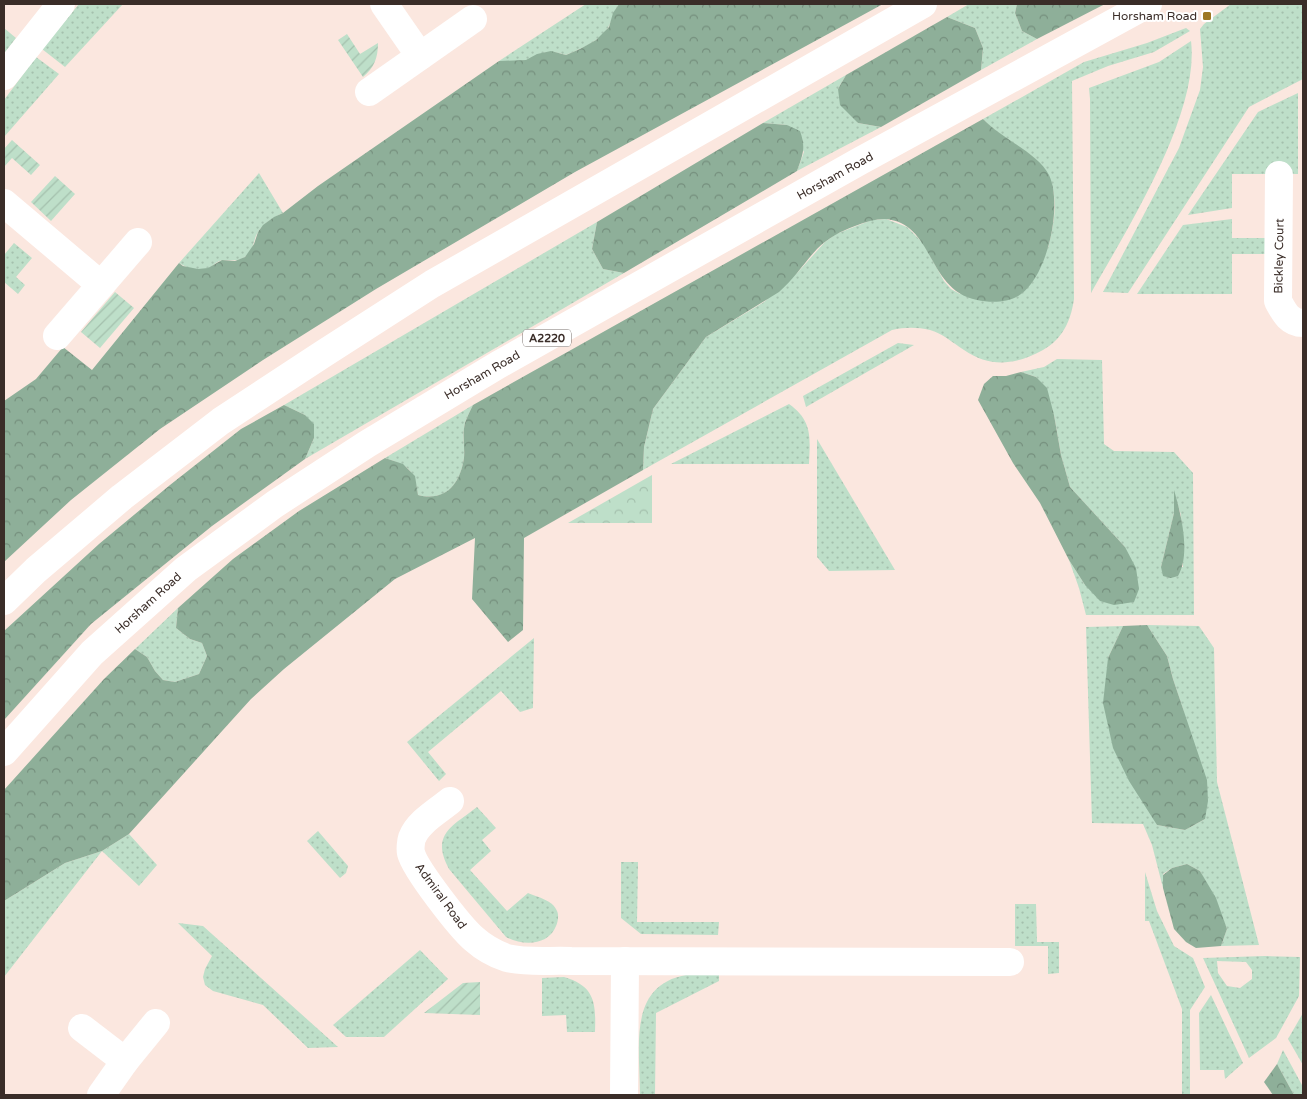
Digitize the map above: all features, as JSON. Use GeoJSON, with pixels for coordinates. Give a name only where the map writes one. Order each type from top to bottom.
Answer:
{"type":"FeatureCollection","features":[{"type":"Feature","properties":{"kind":"main road"},"geometry":{"type":"LineString","coordinates":[[4,76],[61,4]]}},
{"type":"Feature","properties":{"kind":"main road"},"geometry":{"type":"LineString","coordinates":[[384,4],[420,56]]}},
{"type":"Feature","properties":{"kind":"main road"},"geometry":{"type":"LineString","coordinates":[[4,601],[36,570],[122,497],[221,421],[323,354],[432,284],[924,4]]}},
{"type":"Feature","properties":{"kind":"main road","name":"Horsham Road"},"geometry":{"type":"LineString","coordinates":[[4,752],[92,653],[186,569],[274,504],[367,444],[498,366],[860,161],[1148,4]]}},
{"type":"Feature","properties":{"kind":"main road"},"geometry":{"type":"LineString","coordinates":[[369,92],[473,19]]}},
{"type":"Feature","properties":{"kind":"main road","name":"Bickley Court"},"geometry":{"type":"LineString","coordinates":[[1279,175],[1278,300],[1285,315],[1298,323],[1303,323]]}},
{"type":"Feature","properties":{"kind":"main road"},"geometry":{"type":"LineString","coordinates":[[4,203],[101,285]]}},
{"type":"Feature","properties":{"kind":"main road"},"geometry":{"type":"LineString","coordinates":[[57,336],[138,242]]}},
{"type":"Feature","properties":{"kind":"main road","name":"Admiral Road"},"geometry":{"type":"LineString","coordinates":[[450,801],[419,826],[412,838],[411,852],[417,865],[458,924],[474,940],[490,951],[508,958],[625,961],[1010,962]]}},
{"type":"Feature","properties":{"kind":"main road"},"geometry":{"type":"LineString","coordinates":[[624,1095],[625,961]]}},
{"type":"Feature","properties":{"kind":"main road"},"geometry":{"type":"LineString","coordinates":[[101,1095],[125,1061],[156,1023]]}},
{"type":"Feature","properties":{"kind":"main road"},"geometry":{"type":"LineString","coordinates":[[82,1028],[125,1061]]}},
{"type":"Feature","properties":{"kind":"green space"},"geometry":{"type":"Polygon","coordinates":[[[79,4],[123,4],[65,67],[42,49],[79,4]]]}},
{"type":"Feature","properties":{"kind":"green space"},"geometry":{"type":"Polygon","coordinates":[[[586,4],[619,4],[609,26],[596,40],[566,55],[549,52],[524,61],[499,61],[586,4]]]}},
{"type":"Feature","properties":{"kind":"green space"},"geometry":{"type":"Polygon","coordinates":[[[619,4],[883,4],[575,172],[376,289],[263,360],[160,429],[71,500],[4,562],[4,401],[36,379],[63,347],[92,370],[179,263],[183,266],[198,269],[208,268],[222,260],[235,261],[245,257],[263,225],[283,213],[318,186],[499,61],[526,60],[537,54],[551,51],[566,55],[580,49],[596,40],[609,27],[613,13],[619,4]]]}},
{"type":"Feature","properties":{"kind":"green space"},"geometry":{"type":"Polygon","coordinates":[[[969,4],[1017,4],[1015,13],[1022,31],[1037,39],[981,70],[983,48],[975,28],[947,17],[969,4]]]}},
{"type":"Feature","properties":{"kind":"green space"},"geometry":{"type":"Polygon","coordinates":[[[1017,4],[1105,4],[1037,39],[1022,31],[1015,13],[1017,4]]]}},
{"type":"Feature","properties":{"kind":"green space"},"geometry":{"type":"Polygon","coordinates":[[[1231,4],[1303,4],[1303,79],[1249,107],[1128,293],[1103,292],[1179,148],[1200,90],[1203,67],[1200,29],[1231,4]]]}},
{"type":"Feature","properties":{"kind":"green space"},"geometry":{"type":"Polygon","coordinates":[[[947,17],[975,28],[983,48],[981,70],[881,127],[858,123],[840,105],[838,89],[846,75],[947,17]]]}},
{"type":"Feature","properties":{"kind":"green space"},"geometry":{"type":"Polygon","coordinates":[[[4,28],[16,38],[4,54],[4,28]]]}},
{"type":"Feature","properties":{"kind":"green space"},"geometry":{"type":"Polygon","coordinates":[[[1186,28],[1190,31],[1154,52],[1108,66],[1072,81],[1074,299],[1071,314],[1065,328],[1050,346],[1023,359],[993,362],[974,356],[934,331],[920,328],[892,330],[643,470],[644,447],[653,409],[706,337],[764,302],[798,272],[825,242],[836,234],[872,220],[886,219],[907,227],[923,243],[944,281],[951,289],[960,294],[1048,248],[1055,209],[1052,185],[1047,174],[1029,154],[999,134],[983,119],[1084,62],[1147,43],[1186,28]]]}},
{"type":"Feature","properties":{"kind":"green space"},"geometry":{"type":"Polygon","coordinates":[[[347,34],[360,54],[378,43],[375,62],[363,77],[338,40],[347,34]]]}},
{"type":"Feature","properties":{"kind":"green space"},"geometry":{"type":"Polygon","coordinates":[[[1191,41],[1191,70],[1184,102],[1173,136],[1141,204],[1091,293],[1089,88],[1159,62],[1191,41]]]}},
{"type":"Feature","properties":{"kind":"green space"},"geometry":{"type":"Polygon","coordinates":[[[36,57],[59,74],[4,137],[4,100],[36,57]]]}},
{"type":"Feature","properties":{"kind":"green space"},"geometry":{"type":"Polygon","coordinates":[[[846,75],[838,89],[858,123],[881,127],[797,171],[804,152],[787,125],[763,123],[846,75]]]}},
{"type":"Feature","properties":{"kind":"green space"},"geometry":{"type":"Polygon","coordinates":[[[1298,93],[1298,174],[1232,174],[1232,208],[1188,215],[1258,112],[1298,93]]]}},
{"type":"Feature","properties":{"kind":"green space"},"geometry":{"type":"Polygon","coordinates":[[[983,119],[1037,160],[1049,175],[1053,188],[1053,220],[1045,256],[1031,285],[1021,294],[1005,301],[988,302],[960,294],[948,284],[923,244],[913,232],[901,223],[885,219],[874,220],[862,223],[835,235],[817,249],[779,292],[706,337],[653,409],[644,447],[643,470],[524,538],[523,630],[508,642],[472,599],[475,538],[395,579],[284,669],[251,699],[129,834],[102,851],[65,863],[4,901],[4,790],[104,679],[135,649],[147,657],[163,680],[175,682],[199,674],[207,656],[202,643],[190,639],[176,628],[178,608],[233,559],[299,511],[385,458],[403,464],[415,476],[418,495],[436,496],[444,493],[455,483],[462,467],[464,458],[464,427],[473,405],[983,119]]]}},
{"type":"Feature","properties":{"kind":"green space"},"geometry":{"type":"Polygon","coordinates":[[[763,123],[787,125],[800,131],[803,151],[797,171],[624,273],[603,269],[592,249],[597,222],[763,123]]]}},
{"type":"Feature","properties":{"kind":"green space"},"geometry":{"type":"Polygon","coordinates":[[[12,140],[40,165],[31,175],[12,158],[4,167],[4,149],[12,140]]]}},
{"type":"Feature","properties":{"kind":"green space"},"geometry":{"type":"Polygon","coordinates":[[[259,173],[283,213],[276,216],[260,229],[249,254],[238,260],[217,262],[209,268],[202,270],[179,263],[259,173]]]}},
{"type":"Feature","properties":{"kind":"green space"},"geometry":{"type":"Polygon","coordinates":[[[55,176],[75,194],[51,221],[31,202],[55,176]]]}},
{"type":"Feature","properties":{"kind":"green space"},"geometry":{"type":"Polygon","coordinates":[[[1232,219],[1232,238],[1266,238],[1266,254],[1232,254],[1232,294],[1137,294],[1183,225],[1232,219]]]}},
{"type":"Feature","properties":{"kind":"green space"},"geometry":{"type":"Polygon","coordinates":[[[597,222],[592,249],[603,269],[624,273],[305,459],[314,438],[305,415],[284,405],[597,222]]]}},
{"type":"Feature","properties":{"kind":"green space"},"geometry":{"type":"Polygon","coordinates":[[[14,243],[32,258],[16,277],[25,285],[18,294],[4,282],[4,255],[14,243]]]}},
{"type":"Feature","properties":{"kind":"green space"},"geometry":{"type":"Polygon","coordinates":[[[115,292],[134,308],[100,348],[81,332],[115,292]]]}},
{"type":"Feature","properties":{"kind":"green space"},"geometry":{"type":"Polygon","coordinates":[[[898,343],[914,345],[806,407],[803,396],[898,343]]]}},
{"type":"Feature","properties":{"kind":"green space"},"geometry":{"type":"Polygon","coordinates":[[[1057,359],[1102,360],[1104,444],[1114,451],[1174,452],[1193,473],[1194,615],[1086,615],[1069,560],[1085,585],[1125,547],[1070,487],[1061,455],[1054,415],[1036,377],[1021,372],[1044,367],[1057,359]],[[1174,493],[1174,513],[1161,567],[1183,567],[1181,515],[1174,493]]]}},
{"type":"Feature","properties":{"kind":"green space"},"geometry":{"type":"Polygon","coordinates":[[[1021,372],[1036,377],[1047,388],[1061,455],[1070,487],[1125,547],[1136,568],[1139,589],[1134,602],[1114,605],[1100,601],[1085,585],[1069,560],[1040,503],[1013,463],[978,400],[984,384],[993,376],[1006,376],[1021,372]]]}},
{"type":"Feature","properties":{"kind":"green space"},"geometry":{"type":"Polygon","coordinates":[[[789,404],[797,410],[806,424],[809,438],[809,464],[671,464],[789,404]]]}},
{"type":"Feature","properties":{"kind":"green space"},"geometry":{"type":"Polygon","coordinates":[[[284,405],[305,415],[314,424],[314,438],[305,459],[212,526],[91,624],[4,720],[4,631],[99,544],[170,485],[241,429],[284,405]]]}},
{"type":"Feature","properties":{"kind":"green space"},"geometry":{"type":"Polygon","coordinates":[[[473,405],[465,423],[464,458],[462,468],[455,483],[450,489],[436,496],[418,495],[415,479],[409,470],[400,463],[385,458],[473,405]]]}},
{"type":"Feature","properties":{"kind":"green space"},"geometry":{"type":"Polygon","coordinates":[[[817,439],[895,570],[829,571],[817,557],[817,439]]]}},
{"type":"Feature","properties":{"kind":"green space"},"geometry":{"type":"Polygon","coordinates":[[[652,475],[652,523],[568,523],[652,475]]]}},
{"type":"Feature","properties":{"kind":"green space"},"geometry":{"type":"Polygon","coordinates":[[[1174,490],[1182,522],[1184,557],[1178,576],[1171,578],[1163,576],[1161,567],[1174,513],[1174,490]]]}},
{"type":"Feature","properties":{"kind":"green space"},"geometry":{"type":"Polygon","coordinates":[[[178,608],[176,628],[190,639],[202,643],[207,656],[199,674],[175,682],[163,680],[147,657],[135,649],[178,608]]]}},
{"type":"Feature","properties":{"kind":"green space"},"geometry":{"type":"Polygon","coordinates":[[[1147,625],[1199,626],[1214,648],[1217,782],[1259,945],[1221,946],[1227,929],[1200,871],[1187,864],[1172,868],[1163,874],[1163,888],[1152,845],[1143,824],[1092,823],[1086,627],[1123,626],[1108,658],[1157,825],[1185,830],[1205,819],[1183,709],[1167,656],[1147,625]]]}},
{"type":"Feature","properties":{"kind":"green space"},"geometry":{"type":"Polygon","coordinates":[[[1147,625],[1167,656],[1207,780],[1208,801],[1205,819],[1185,830],[1157,825],[1129,781],[1113,748],[1103,703],[1108,658],[1123,626],[1147,625]]]}},
{"type":"Feature","properties":{"kind":"green space"},"geometry":{"type":"Polygon","coordinates":[[[534,638],[533,708],[520,712],[501,691],[428,752],[446,774],[439,781],[407,742],[534,638]]]}},
{"type":"Feature","properties":{"kind":"green space"},"geometry":{"type":"Polygon","coordinates":[[[477,807],[496,828],[482,840],[491,851],[470,870],[507,911],[528,893],[544,899],[555,907],[558,913],[556,926],[552,933],[541,941],[527,943],[506,937],[449,869],[442,847],[443,839],[453,826],[477,807]]]}},
{"type":"Feature","properties":{"kind":"green space"},"geometry":{"type":"Polygon","coordinates":[[[318,831],[348,866],[346,873],[340,878],[307,841],[318,831]]]}},
{"type":"Feature","properties":{"kind":"green space"},"geometry":{"type":"Polygon","coordinates":[[[129,834],[157,865],[139,886],[102,851],[129,834]]]}},
{"type":"Feature","properties":{"kind":"green space"},"geometry":{"type":"Polygon","coordinates":[[[102,851],[4,977],[4,901],[65,863],[102,851]]]}},
{"type":"Feature","properties":{"kind":"green space"},"geometry":{"type":"Polygon","coordinates":[[[621,862],[638,862],[637,922],[719,922],[718,935],[641,934],[621,918],[621,862]]]}},
{"type":"Feature","properties":{"kind":"green space"},"geometry":{"type":"Polygon","coordinates":[[[1187,864],[1200,871],[1216,898],[1227,929],[1221,946],[1196,948],[1186,942],[1174,929],[1163,888],[1163,875],[1172,868],[1187,864]]]}},
{"type":"Feature","properties":{"kind":"green space"},"geometry":{"type":"Polygon","coordinates":[[[1145,872],[1157,911],[1174,946],[1193,958],[1205,987],[1190,1010],[1190,1095],[1182,1095],[1182,1009],[1149,921],[1145,921],[1145,872]]]}},
{"type":"Feature","properties":{"kind":"green space"},"geometry":{"type":"Polygon","coordinates":[[[1015,904],[1036,904],[1037,942],[1059,942],[1059,973],[1048,974],[1048,946],[1015,946],[1015,904]]]}},
{"type":"Feature","properties":{"kind":"green space"},"geometry":{"type":"Polygon","coordinates":[[[178,923],[203,926],[338,1047],[308,1048],[263,1005],[213,991],[205,985],[203,977],[212,956],[178,923]]]}},
{"type":"Feature","properties":{"kind":"green space"},"geometry":{"type":"Polygon","coordinates":[[[420,950],[448,979],[384,1037],[346,1037],[333,1025],[420,950]]]}},
{"type":"Feature","properties":{"kind":"green space"},"geometry":{"type":"Polygon","coordinates":[[[1300,957],[1299,996],[1276,1038],[1249,1058],[1203,958],[1300,957]],[[1217,961],[1218,973],[1227,986],[1240,988],[1252,979],[1252,970],[1246,962],[1217,961]]]}},
{"type":"Feature","properties":{"kind":"green space"},"geometry":{"type":"Polygon","coordinates":[[[693,974],[719,975],[719,981],[656,1013],[655,1095],[640,1095],[639,1037],[641,1019],[647,1002],[656,989],[671,979],[693,974]]]}},
{"type":"Feature","properties":{"kind":"green space"},"geometry":{"type":"Polygon","coordinates":[[[564,977],[582,985],[592,997],[595,1012],[595,1032],[567,1032],[566,1015],[542,1016],[542,978],[564,977]]]}},
{"type":"Feature","properties":{"kind":"green space"},"geometry":{"type":"Polygon","coordinates":[[[480,982],[480,1015],[424,1013],[463,983],[480,982]]]}},
{"type":"Feature","properties":{"kind":"green space"},"geometry":{"type":"Polygon","coordinates":[[[1211,995],[1243,1063],[1225,1079],[1224,1070],[1200,1070],[1199,1013],[1211,995]]]}},
{"type":"Feature","properties":{"kind":"green space"},"geometry":{"type":"Polygon","coordinates":[[[1303,1013],[1303,1065],[1288,1039],[1303,1013]]]}},
{"type":"Feature","properties":{"kind":"green space"},"geometry":{"type":"Polygon","coordinates":[[[1283,1050],[1303,1087],[1303,1095],[1294,1095],[1277,1064],[1283,1050]]]}},
{"type":"Feature","properties":{"kind":"green space"},"geometry":{"type":"Polygon","coordinates":[[[1277,1064],[1294,1095],[1273,1095],[1264,1082],[1277,1064]]]}},
{"type":"Feature","properties":{"kind":"place","name":"Horsham Road"},"geometry":{"type":"Point","coordinates":[1207,16]}}]}
